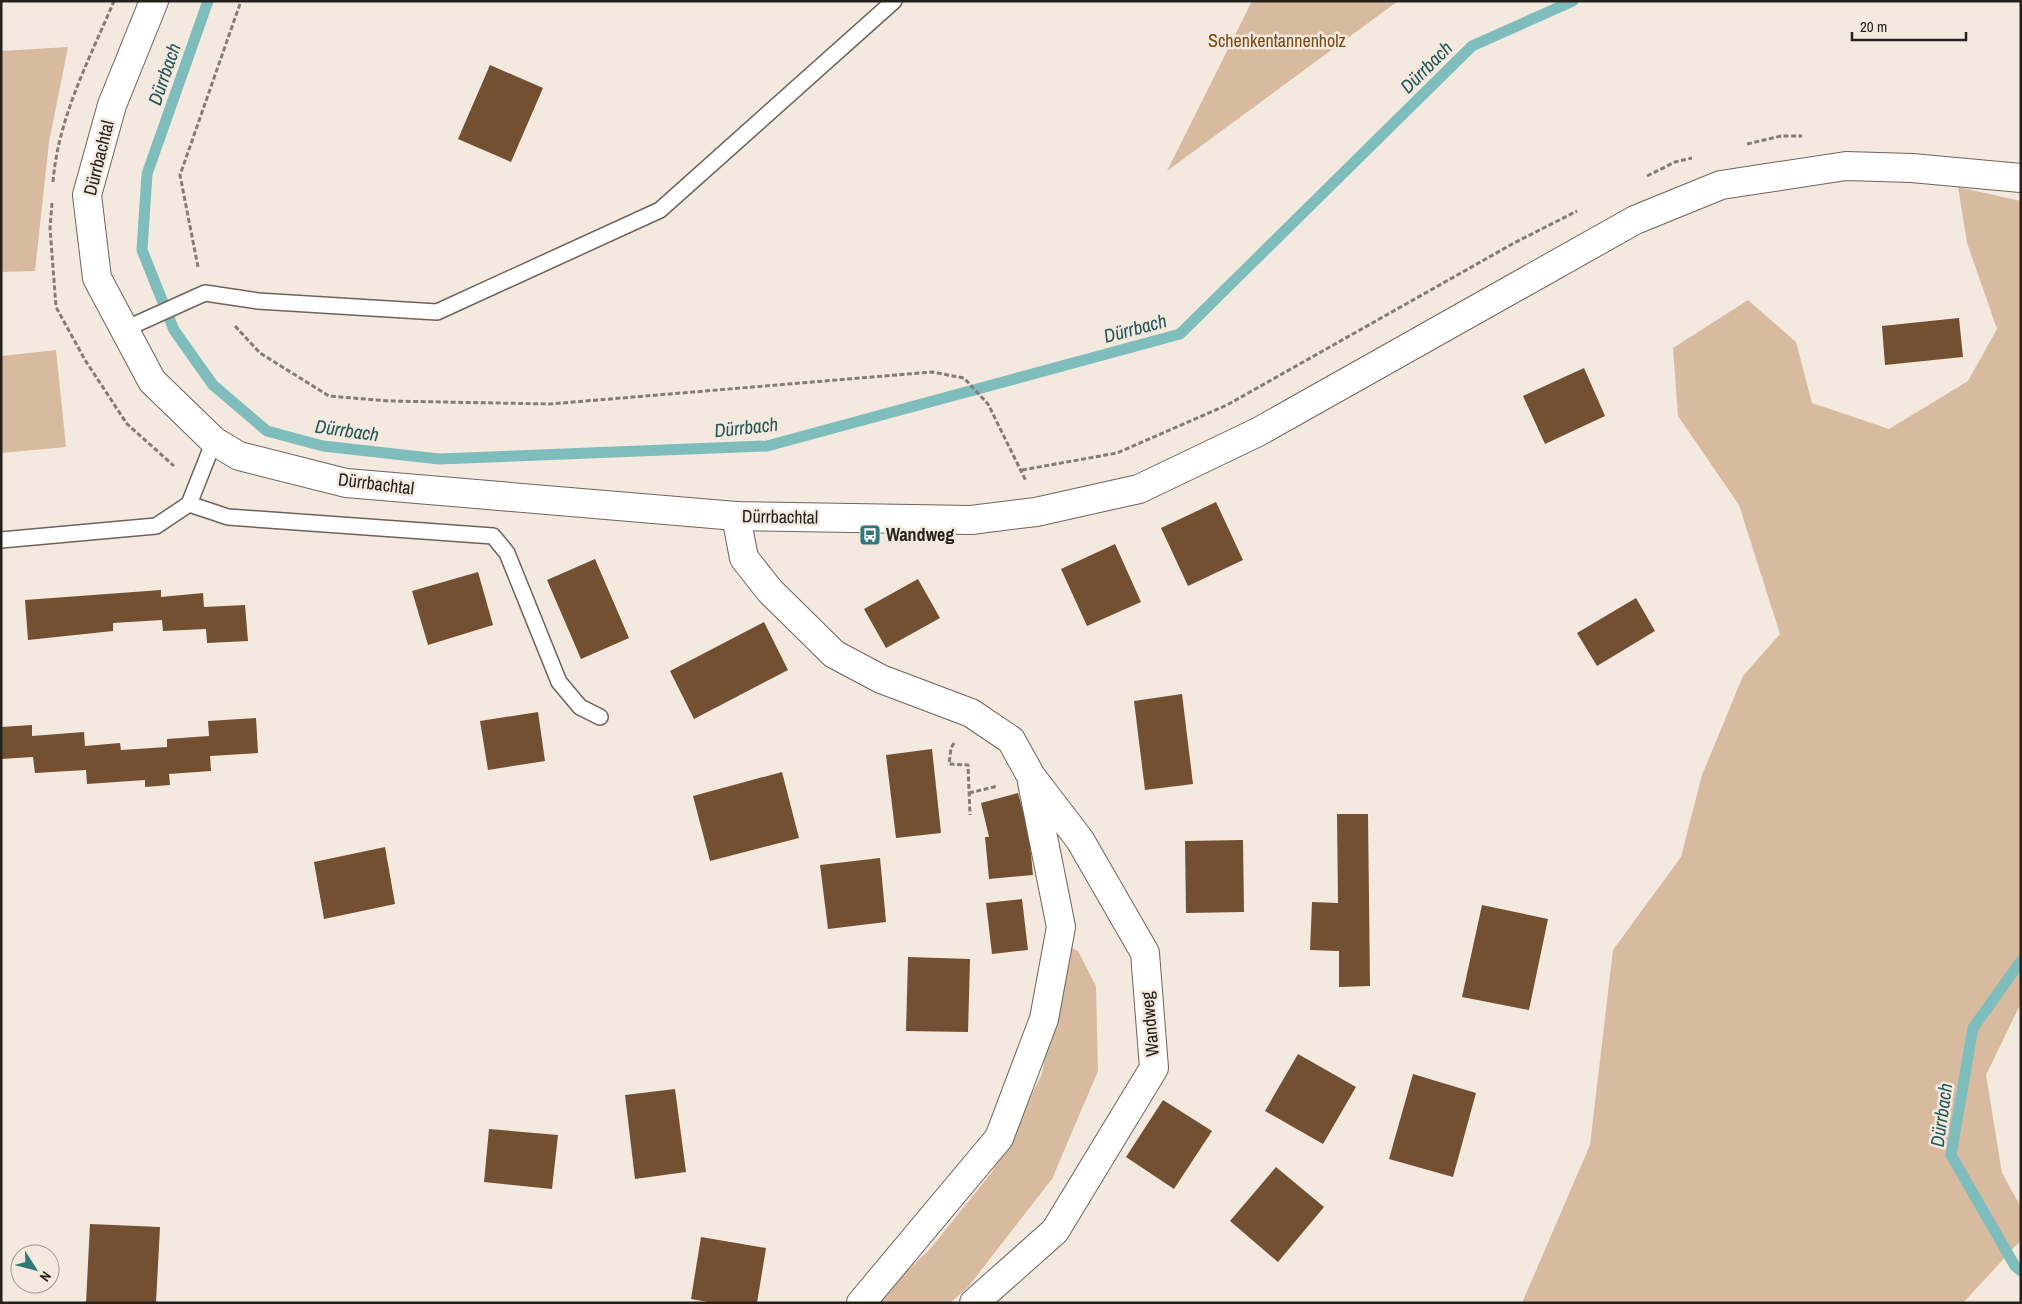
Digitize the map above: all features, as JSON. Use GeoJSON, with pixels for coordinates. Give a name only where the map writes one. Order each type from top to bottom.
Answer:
{"type":"FeatureCollection","features":[{"type":"Feature","properties":{"kind":"street","name":"Dürrbachtal"},"geometry":{"type":"LineString","coordinates":[[154,1],[112,105],[87,195],[98,278],[123,330],[152,381],[214,441],[239,456],[346,483],[736,516],[971,520],[1036,512],[1139,489],[1148,485],[1258,432],[1635,220],[1721,185],[1846,166],[1912,168],[2021,178]]}},
{"type":"Feature","properties":{"kind":"street","name":"Wandweg"},"geometry":{"type":"LineString","coordinates":[[736,516],[744,558],[770,591],[834,654],[881,680],[971,714],[1011,740],[1031,776],[1080,840],[1145,953],[1154,1068],[1055,1232],[974,1303]]}},
{"type":"Feature","properties":{"kind":"street","name":"Wandweg"},"geometry":{"type":"LineString","coordinates":[[861,1303],[999,1138],[1044,1019],[1061,927],[1031,776]]}},
{"type":"Feature","properties":{"kind":"lane"},"geometry":{"type":"LineString","coordinates":[[123,330],[205,293],[258,302],[437,312],[660,210],[894,1]]}},
{"type":"Feature","properties":{"kind":"lane"},"geometry":{"type":"LineString","coordinates":[[1,540],[156,526],[189,504],[214,441]]}},
{"type":"Feature","properties":{"kind":"lane"},"geometry":{"type":"LineString","coordinates":[[189,504],[228,517],[493,536],[507,553],[559,682],[580,707],[600,717]]}},
{"type":"Feature","properties":{"kind":"path"},"geometry":{"type":"LineString","coordinates":[[964,378],[988,404],[1022,470]]}},
{"type":"Feature","properties":{"kind":"path"},"geometry":{"type":"LineString","coordinates":[[970,816],[968,765],[949,764],[951,748],[971,714]]}},
{"type":"Feature","properties":{"kind":"green space","name":"Schenkentannenholz"},"geometry":{"type":"Polygon","coordinates":[[[1252,1],[1398,1],[1167,171],[1252,1]]]}},
{"type":"Feature","properties":{"kind":"green space"},"geometry":{"type":"Polygon","coordinates":[[[68,47],[49,142],[35,271],[1,272],[1,51],[68,47]]]}},
{"type":"Feature","properties":{"kind":"green space"},"geometry":{"type":"Polygon","coordinates":[[[1958,187],[2021,201],[2021,1003],[1986,1075],[2002,1173],[2021,1207],[2021,1240],[1963,1303],[1522,1303],[1590,1145],[1613,950],[1681,857],[1702,775],[1743,676],[1780,634],[1739,505],[1678,416],[1673,348],[1748,300],[1796,342],[1812,403],[1889,429],[1968,381],[1997,329],[1967,243],[1958,187]]]}},
{"type":"Feature","properties":{"kind":"green space"},"geometry":{"type":"Polygon","coordinates":[[[56,350],[66,447],[1,453],[1,356],[56,350]]]}},
{"type":"Feature","properties":{"kind":"green space"},"geometry":{"type":"Polygon","coordinates":[[[1065,945],[1078,951],[1096,986],[1098,1071],[1052,1179],[968,1287],[950,1303],[873,1303],[930,1249],[992,1172],[1042,1074],[1065,945]]]}},
{"type":"Feature","properties":{"kind":"building"},"geometry":{"type":"Polygon","coordinates":[[[490,65],[543,88],[511,162],[458,139],[490,65]]]}},
{"type":"Feature","properties":{"kind":"building"},"geometry":{"type":"Polygon","coordinates":[[[1959,318],[1963,357],[1885,365],[1882,326],[1959,318]]]}},
{"type":"Feature","properties":{"kind":"building"},"geometry":{"type":"Polygon","coordinates":[[[1584,368],[1605,416],[1545,444],[1523,396],[1584,368]]]}},
{"type":"Feature","properties":{"kind":"building"},"geometry":{"type":"Polygon","coordinates":[[[1216,502],[1243,560],[1188,586],[1161,528],[1216,502]]]}},
{"type":"Feature","properties":{"kind":"building"},"geometry":{"type":"Polygon","coordinates":[[[1115,544],[1141,602],[1087,626],[1061,569],[1115,544]]]}},
{"type":"Feature","properties":{"kind":"building"},"geometry":{"type":"Polygon","coordinates":[[[595,559],[629,638],[581,659],[547,580],[595,559]]]}},
{"type":"Feature","properties":{"kind":"building"},"geometry":{"type":"Polygon","coordinates":[[[478,572],[493,625],[428,645],[412,591],[478,572]]]}},
{"type":"Feature","properties":{"kind":"building"},"geometry":{"type":"Polygon","coordinates":[[[918,579],[940,618],[886,648],[864,609],[918,579]]]}},
{"type":"Feature","properties":{"kind":"building"},"geometry":{"type":"Polygon","coordinates":[[[161,590],[161,597],[203,593],[204,607],[245,605],[248,641],[207,643],[206,629],[163,631],[162,620],[113,623],[113,631],[28,640],[25,600],[161,590]]]}},
{"type":"Feature","properties":{"kind":"building"},"geometry":{"type":"Polygon","coordinates":[[[1636,598],[1655,631],[1597,666],[1577,633],[1636,598]]]}},
{"type":"Feature","properties":{"kind":"building"},"geometry":{"type":"Polygon","coordinates":[[[764,622],[788,670],[694,719],[670,671],[764,622]]]}},
{"type":"Feature","properties":{"kind":"building"},"geometry":{"type":"Polygon","coordinates":[[[1182,694],[1193,784],[1145,790],[1134,701],[1182,694]]]}},
{"type":"Feature","properties":{"kind":"building"},"geometry":{"type":"Polygon","coordinates":[[[538,712],[545,761],[488,770],[480,721],[538,712]]]}},
{"type":"Feature","properties":{"kind":"building"},"geometry":{"type":"Polygon","coordinates":[[[256,718],[258,753],[210,756],[211,771],[169,774],[170,785],[145,787],[145,780],[87,784],[86,770],[35,773],[33,757],[1,759],[1,727],[32,725],[32,736],[84,732],[85,746],[120,743],[121,750],[167,747],[167,739],[209,736],[208,721],[256,718]]]}},
{"type":"Feature","properties":{"kind":"building"},"geometry":{"type":"Polygon","coordinates":[[[932,749],[941,833],[896,838],[886,755],[932,749]]]}},
{"type":"Feature","properties":{"kind":"building"},"geometry":{"type":"Polygon","coordinates":[[[782,772],[799,838],[710,861],[693,796],[782,772]]]}},
{"type":"Feature","properties":{"kind":"building"},"geometry":{"type":"Polygon","coordinates":[[[1018,793],[1029,834],[1033,875],[989,879],[985,837],[989,837],[981,803],[1018,793]]]}},
{"type":"Feature","properties":{"kind":"building"},"geometry":{"type":"Polygon","coordinates":[[[1337,814],[1368,814],[1370,986],[1339,987],[1339,951],[1310,950],[1312,902],[1338,903],[1337,814]]]}},
{"type":"Feature","properties":{"kind":"building"},"geometry":{"type":"Polygon","coordinates":[[[1243,840],[1244,912],[1186,913],[1185,841],[1243,840]]]}},
{"type":"Feature","properties":{"kind":"building"},"geometry":{"type":"Polygon","coordinates":[[[385,847],[395,904],[324,919],[314,862],[385,847]]]}},
{"type":"Feature","properties":{"kind":"building"},"geometry":{"type":"Polygon","coordinates":[[[880,858],[886,922],[828,929],[820,865],[880,858]]]}},
{"type":"Feature","properties":{"kind":"building"},"geometry":{"type":"Polygon","coordinates":[[[1022,899],[1028,950],[992,954],[986,903],[1022,899]]]}},
{"type":"Feature","properties":{"kind":"building"},"geometry":{"type":"Polygon","coordinates":[[[1482,905],[1548,919],[1529,1010],[1462,997],[1482,905]]]}},
{"type":"Feature","properties":{"kind":"building"},"geometry":{"type":"Polygon","coordinates":[[[908,957],[970,959],[968,1032],[906,1031],[908,957]]]}},
{"type":"Feature","properties":{"kind":"building"},"geometry":{"type":"Polygon","coordinates":[[[1298,1054],[1356,1087],[1323,1144],[1265,1111],[1298,1054]]]}},
{"type":"Feature","properties":{"kind":"building"},"geometry":{"type":"Polygon","coordinates":[[[1413,1074],[1476,1093],[1453,1177],[1389,1159],[1413,1074]]]}},
{"type":"Feature","properties":{"kind":"building"},"geometry":{"type":"Polygon","coordinates":[[[675,1089],[686,1172],[635,1179],[625,1095],[675,1089]]]}},
{"type":"Feature","properties":{"kind":"building"},"geometry":{"type":"Polygon","coordinates":[[[1163,1100],[1212,1131],[1174,1189],[1126,1157],[1163,1100]]]}},
{"type":"Feature","properties":{"kind":"building"},"geometry":{"type":"Polygon","coordinates":[[[489,1129],[558,1135],[552,1189],[484,1182],[489,1129]]]}},
{"type":"Feature","properties":{"kind":"building"},"geometry":{"type":"Polygon","coordinates":[[[1276,1167],[1324,1207],[1278,1262],[1230,1221],[1276,1167]]]}},
{"type":"Feature","properties":{"kind":"building"},"geometry":{"type":"Polygon","coordinates":[[[90,1224],[160,1227],[156,1303],[86,1303],[90,1224]]]}},
{"type":"Feature","properties":{"kind":"building"},"geometry":{"type":"Polygon","coordinates":[[[701,1237],[766,1248],[757,1303],[714,1303],[691,1299],[701,1237]]]}},
{"type":"Feature","properties":{"kind":"waterway","name":"Dürrbach"},"geometry":{"type":"LineString","coordinates":[[208,1],[147,174],[142,250],[174,330],[213,385],[267,431],[323,446],[439,459],[767,446],[1180,334],[1472,46],[1573,1]]}},
{"type":"Feature","properties":{"kind":"waterway","name":"Dürrbach"},"geometry":{"type":"LineString","coordinates":[[2021,961],[1973,1028],[1951,1155],[2015,1266],[2021,1271]]}},
{"type":"Feature","properties":{"kind":"place","name":"Wandweg"},"geometry":{"type":"Point","coordinates":[870,535]}}]}
